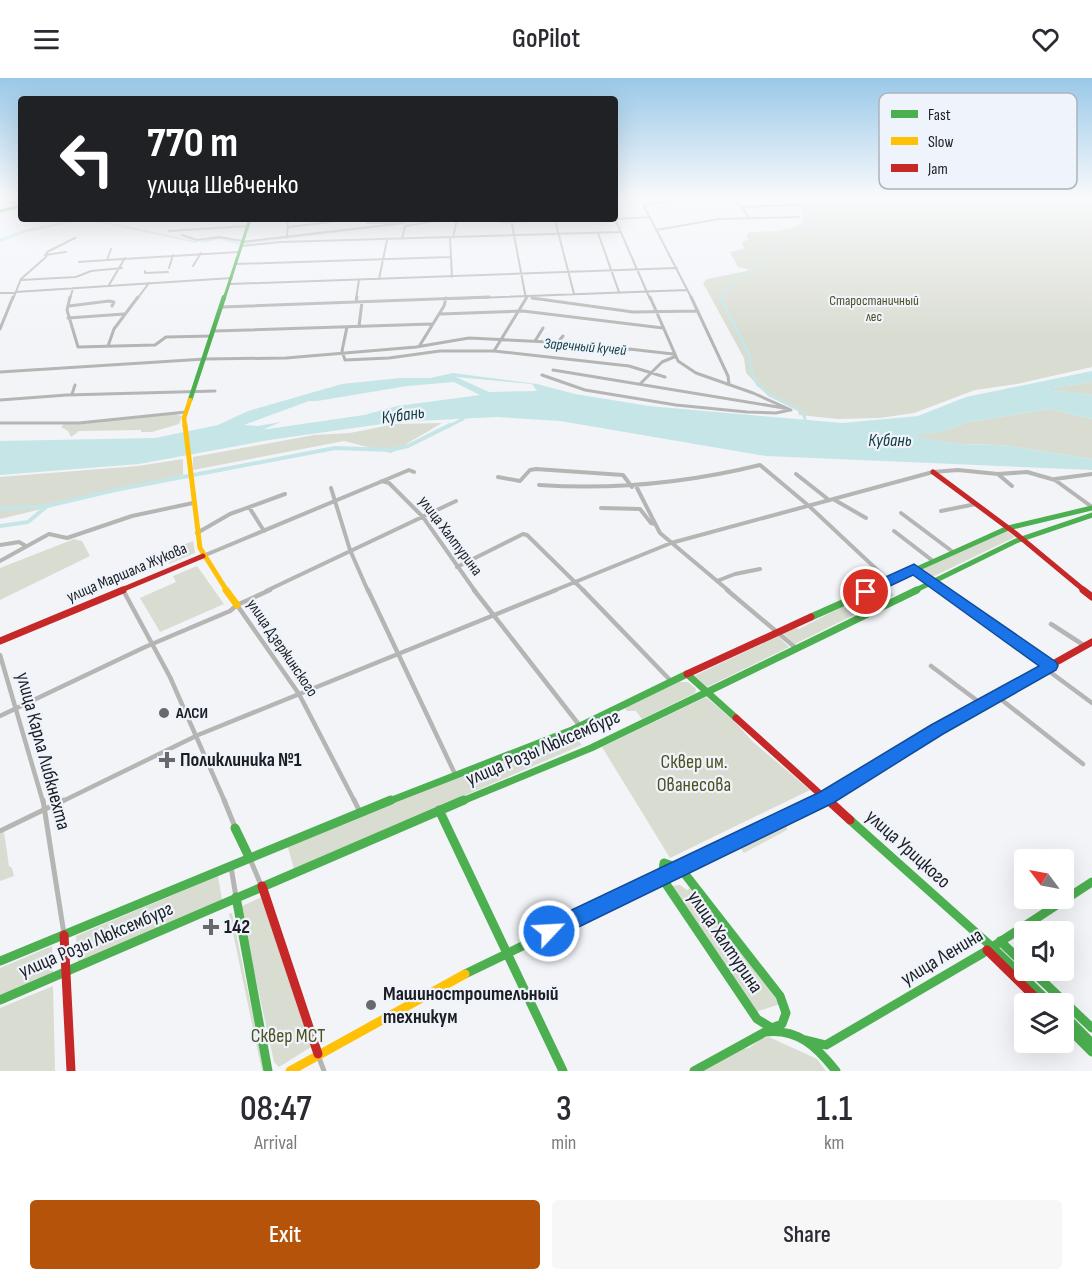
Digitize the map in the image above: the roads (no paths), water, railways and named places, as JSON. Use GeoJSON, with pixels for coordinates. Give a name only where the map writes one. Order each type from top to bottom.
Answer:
{"type":"FeatureCollection","features":[{"type":"Feature","properties":{"kind":"main road","name":"улица Дзержинского"},"geometry":{"type":"LineString","coordinates":[[237,605],[202,556],[184,426],[186,412],[206,359],[242,245]]}},
{"type":"Feature","properties":{"kind":"main road"},"geometry":{"type":"LineString","coordinates":[[933,472],[1022,539],[1092,597]]}},
{"type":"Feature","properties":{"kind":"main road","name":"улица Розы Люксембург"},"geometry":{"type":"LineString","coordinates":[[0,961],[360,812],[580,726],[687,674],[1008,528],[1092,508]]}},
{"type":"Feature","properties":{"kind":"main road","name":"улица Розы Люксембург"},"geometry":{"type":"LineString","coordinates":[[0,1000],[439,810],[591,748],[1022,539],[1092,515]]}},
{"type":"Feature","properties":{"kind":"main road","name":"улица Маршала Жукова"},"geometry":{"type":"LineString","coordinates":[[0,641],[202,556]]}},
{"type":"Feature","properties":{"kind":"main road"},"geometry":{"type":"LineString","coordinates":[[290,1071],[506,952],[826,798],[937,729],[998,697],[1092,642]]}},
{"type":"Feature","properties":{"kind":"main road","name":"улица Урицкого"},"geometry":{"type":"LineString","coordinates":[[687,674],[1039,993]]}},
{"type":"Feature","properties":{"kind":"main road"},"geometry":{"type":"LineString","coordinates":[[439,810],[563,1071]]}},
{"type":"Feature","properties":{"kind":"main road"},"geometry":{"type":"LineString","coordinates":[[235,828],[249,857]]}},
{"type":"Feature","properties":{"kind":"main road"},"geometry":{"type":"LineString","coordinates":[[662,878],[663,863],[681,868]]}},
{"type":"Feature","properties":{"kind":"main road","name":"улица Халтурина"},"geometry":{"type":"LineString","coordinates":[[681,868],[786,1006],[787,1017],[782,1026],[776,1029]]}},
{"type":"Feature","properties":{"kind":"main road","name":"улица Халтурина"},"geometry":{"type":"LineString","coordinates":[[662,878],[757,1019],[769,1028],[793,1032],[806,1040],[823,1054],[836,1071]]}},
{"type":"Feature","properties":{"kind":"main road","name":"улица Ленина"},"geometry":{"type":"LineString","coordinates":[[806,1040],[826,1045],[990,949],[1092,882]]}},
{"type":"Feature","properties":{"kind":"main road"},"geometry":{"type":"LineString","coordinates":[[262,886],[318,1054]]}},
{"type":"Feature","properties":{"kind":"main road"},"geometry":{"type":"LineString","coordinates":[[236,897],[268,1071]]}},
{"type":"Feature","properties":{"kind":"main road","name":"улица Карла Либкнехта"},"geometry":{"type":"LineString","coordinates":[[64,935],[71,1071]]}},
{"type":"Feature","properties":{"kind":"main road"},"geometry":{"type":"LineString","coordinates":[[1000,941],[1014,954]]}},
{"type":"Feature","properties":{"kind":"main road","name":"улица Урицкого"},"geometry":{"type":"LineString","coordinates":[[990,949],[1032,993]]}},
{"type":"Feature","properties":{"kind":"main road"},"geometry":{"type":"LineString","coordinates":[[1043,981],[1092,1028]]}},
{"type":"Feature","properties":{"kind":"main road"},"geometry":{"type":"LineString","coordinates":[[1074,1025],[1092,1043]]}},
{"type":"Feature","properties":{"kind":"main road"},"geometry":{"type":"LineString","coordinates":[[694,1071],[765,1032],[776,1029]]}},
{"type":"Feature","properties":{"kind":"main road"},"geometry":{"type":"LineString","coordinates":[[1074,1034],[1092,1052]]}},
{"type":"Feature","properties":{"kind":"street"},"geometry":{"type":"LineString","coordinates":[[0,329],[21,280],[47,252],[62,244]]}},
{"type":"Feature","properties":{"kind":"street"},"geometry":{"type":"LineString","coordinates":[[78,262],[201,253],[246,244]]}},
{"type":"Feature","properties":{"kind":"street"},"geometry":{"type":"LineString","coordinates":[[242,245],[250,244]]}},
{"type":"Feature","properties":{"kind":"street"},"geometry":{"type":"LineString","coordinates":[[379,279],[386,244]]}},
{"type":"Feature","properties":{"kind":"street"},"geometry":{"type":"LineString","coordinates":[[451,244],[452,277]]}},
{"type":"Feature","properties":{"kind":"street"},"geometry":{"type":"LineString","coordinates":[[494,351],[527,297],[516,244]]}},
{"type":"Feature","properties":{"kind":"street"},"geometry":{"type":"LineString","coordinates":[[560,244],[574,294]]}},
{"type":"Feature","properties":{"kind":"street"},"geometry":{"type":"LineString","coordinates":[[602,244],[619,292]]}},
{"type":"Feature","properties":{"kind":"street"},"geometry":{"type":"LineString","coordinates":[[626,244],[664,328],[674,356]]}},
{"type":"Feature","properties":{"kind":"street"},"geometry":{"type":"LineString","coordinates":[[664,244],[698,311],[728,376],[729,384]]}},
{"type":"Feature","properties":{"kind":"street"},"geometry":{"type":"LineString","coordinates":[[107,260],[111,249]]}},
{"type":"Feature","properties":{"kind":"street"},"geometry":{"type":"LineString","coordinates":[[45,255],[66,252]]}},
{"type":"Feature","properties":{"kind":"street"},"geometry":{"type":"LineString","coordinates":[[193,266],[201,253]]}},
{"type":"Feature","properties":{"kind":"street"},"geometry":{"type":"LineString","coordinates":[[169,268],[173,255]]}},
{"type":"Feature","properties":{"kind":"street"},"geometry":{"type":"LineString","coordinates":[[152,263],[156,256]]}},
{"type":"Feature","properties":{"kind":"street"},"geometry":{"type":"LineString","coordinates":[[236,264],[450,257]]}},
{"type":"Feature","properties":{"kind":"street"},"geometry":{"type":"LineString","coordinates":[[109,285],[122,268],[125,258]]}},
{"type":"Feature","properties":{"kind":"street"},"geometry":{"type":"LineString","coordinates":[[21,280],[76,277],[100,270],[122,268]]}},
{"type":"Feature","properties":{"kind":"street"},"geometry":{"type":"LineString","coordinates":[[0,293],[160,282],[359,280],[677,268]]}},
{"type":"Feature","properties":{"kind":"street"},"geometry":{"type":"LineString","coordinates":[[100,270],[101,275]]}},
{"type":"Feature","properties":{"kind":"street"},"geometry":{"type":"LineString","coordinates":[[145,271],[169,272],[160,282]]}},
{"type":"Feature","properties":{"kind":"street"},"geometry":{"type":"LineString","coordinates":[[356,302],[359,280]]}},
{"type":"Feature","properties":{"kind":"street"},"geometry":{"type":"LineString","coordinates":[[108,346],[114,329],[149,283]]}},
{"type":"Feature","properties":{"kind":"street"},"geometry":{"type":"LineString","coordinates":[[73,288],[68,318],[76,345],[155,345],[166,337],[431,324]]}},
{"type":"Feature","properties":{"kind":"street"},"geometry":{"type":"LineString","coordinates":[[222,307],[687,290]]}},
{"type":"Feature","properties":{"kind":"street"},"geometry":{"type":"LineString","coordinates":[[527,297],[627,312],[698,311]]}},
{"type":"Feature","properties":{"kind":"street"},"geometry":{"type":"LineString","coordinates":[[416,347],[422,343],[431,324],[440,314],[446,298]]}},
{"type":"Feature","properties":{"kind":"street"},"geometry":{"type":"LineString","coordinates":[[69,306],[109,301],[114,302],[112,306]]}},
{"type":"Feature","properties":{"kind":"street"},"geometry":{"type":"LineString","coordinates":[[359,326],[362,302]]}},
{"type":"Feature","properties":{"kind":"street"},"geometry":{"type":"LineString","coordinates":[[440,314],[518,312],[593,318],[664,328]]}},
{"type":"Feature","properties":{"kind":"street"},"geometry":{"type":"LineString","coordinates":[[68,318],[125,314]]}},
{"type":"Feature","properties":{"kind":"street"},"geometry":{"type":"LineString","coordinates":[[347,327],[342,351],[344,359],[350,361],[389,358],[418,352],[494,351],[629,366],[665,377]]}},
{"type":"Feature","properties":{"kind":"street"},"geometry":{"type":"LineString","coordinates":[[535,341],[543,328]]}},
{"type":"Feature","properties":{"kind":"street"},"geometry":{"type":"LineString","coordinates":[[558,342],[562,336]]}},
{"type":"Feature","properties":{"kind":"street"},"geometry":{"type":"LineString","coordinates":[[0,372],[206,359],[286,358],[342,351],[416,347],[454,339],[501,338],[558,342],[602,350],[629,349],[674,356],[696,373],[791,410]]}},
{"type":"Feature","properties":{"kind":"street"},"geometry":{"type":"LineString","coordinates":[[416,347],[418,352]]}},
{"type":"Feature","properties":{"kind":"street"},"geometry":{"type":"LineString","coordinates":[[640,384],[662,362],[674,356]]}},
{"type":"Feature","properties":{"kind":"street"},"geometry":{"type":"LineString","coordinates":[[553,370],[791,410]]}},
{"type":"Feature","properties":{"kind":"street"},"geometry":{"type":"LineString","coordinates":[[542,375],[585,390],[676,405],[747,412],[776,413],[791,410]]}},
{"type":"Feature","properties":{"kind":"street"},"geometry":{"type":"LineString","coordinates":[[72,394],[75,385]]}},
{"type":"Feature","properties":{"kind":"street"},"geometry":{"type":"LineString","coordinates":[[0,400],[72,394],[215,391]]}},
{"type":"Feature","properties":{"kind":"street"},"geometry":{"type":"LineString","coordinates":[[0,423],[79,423],[186,412]]}},
{"type":"Feature","properties":{"kind":"street"},"geometry":{"type":"LineString","coordinates":[[539,485],[635,488],[713,477],[760,465],[809,506],[889,581]]}},
{"type":"Feature","properties":{"kind":"street","name":"улица Маршала Жукова"},"geometry":{"type":"LineString","coordinates":[[202,556],[409,470],[414,472]]}},
{"type":"Feature","properties":{"kind":"street"},"geometry":{"type":"LineString","coordinates":[[498,477],[520,481],[530,470],[623,475],[635,488],[655,524],[671,543],[796,648]]}},
{"type":"Feature","properties":{"kind":"street"},"geometry":{"type":"LineString","coordinates":[[0,831],[198,735],[671,543],[933,472],[958,470],[998,474],[1027,472],[1054,480],[1092,508]]}},
{"type":"Feature","properties":{"kind":"street"},"geometry":{"type":"LineString","coordinates":[[796,474],[831,500],[866,518]]}},
{"type":"Feature","properties":{"kind":"street"},"geometry":{"type":"LineString","coordinates":[[998,474],[1012,486]]}},
{"type":"Feature","properties":{"kind":"street"},"geometry":{"type":"LineString","coordinates":[[1054,480],[1092,474]]}},
{"type":"Feature","properties":{"kind":"street","name":"улица Халтурина"},"geometry":{"type":"LineString","coordinates":[[382,481],[389,483],[423,517],[456,567],[580,726]]}},
{"type":"Feature","properties":{"kind":"street"},"geometry":{"type":"LineString","coordinates":[[331,488],[350,550],[397,655],[455,774]]}},
{"type":"Feature","properties":{"kind":"street"},"geometry":{"type":"LineString","coordinates":[[197,533],[230,514],[285,494]]}},
{"type":"Feature","properties":{"kind":"street"},"geometry":{"type":"LineString","coordinates":[[0,716],[154,643],[230,611],[237,605],[350,550],[456,501]]}},
{"type":"Feature","properties":{"kind":"street"},"geometry":{"type":"LineString","coordinates":[[0,561],[49,534],[67,538],[132,516],[193,503]]}},
{"type":"Feature","properties":{"kind":"street"},"geometry":{"type":"LineString","coordinates":[[941,511],[977,504]]}},
{"type":"Feature","properties":{"kind":"street"},"geometry":{"type":"LineString","coordinates":[[249,507],[264,531]]}},
{"type":"Feature","properties":{"kind":"street"},"geometry":{"type":"LineString","coordinates":[[601,508],[640,509],[651,523],[655,524]]}},
{"type":"Feature","properties":{"kind":"street"},"geometry":{"type":"LineString","coordinates":[[901,513],[953,552]]}},
{"type":"Feature","properties":{"kind":"street"},"geometry":{"type":"LineString","coordinates":[[894,531],[933,561]]}},
{"type":"Feature","properties":{"kind":"street"},"geometry":{"type":"LineString","coordinates":[[456,567],[523,534],[527,535],[626,632],[671,682]]}},
{"type":"Feature","properties":{"kind":"street"},"geometry":{"type":"LineString","coordinates":[[0,545],[19,542],[26,546]]}},
{"type":"Feature","properties":{"kind":"street"},"geometry":{"type":"LineString","coordinates":[[717,581],[735,574],[760,569]]}},
{"type":"Feature","properties":{"kind":"street"},"geometry":{"type":"LineString","coordinates":[[914,569],[1048,667],[1092,703]]}},
{"type":"Feature","properties":{"kind":"street"},"geometry":{"type":"LineString","coordinates":[[122,590],[154,643],[198,735],[235,828]]}},
{"type":"Feature","properties":{"kind":"street","name":"улица Дзержинского"},"geometry":{"type":"LineString","coordinates":[[237,605],[299,694],[360,812]]}},
{"type":"Feature","properties":{"kind":"street"},"geometry":{"type":"LineString","coordinates":[[1051,624],[1084,646]]}},
{"type":"Feature","properties":{"kind":"street","name":"улица Карла Либкнехта"},"geometry":{"type":"LineString","coordinates":[[0,655],[18,708],[45,809],[64,935]]}},
{"type":"Feature","properties":{"kind":"street"},"geometry":{"type":"LineString","coordinates":[[931,666],[983,705]]}},
{"type":"Feature","properties":{"kind":"street"},"geometry":{"type":"LineString","coordinates":[[998,697],[1083,764]]}},
{"type":"Feature","properties":{"kind":"street"},"geometry":{"type":"LineString","coordinates":[[249,857],[262,886]]}},
{"type":"Feature","properties":{"kind":"street"},"geometry":{"type":"LineString","coordinates":[[232,864],[230,870],[236,897]]}},
{"type":"Feature","properties":{"kind":"street"},"geometry":{"type":"LineString","coordinates":[[318,1054],[324,1071]]}},
{"type":"Feature","properties":{"kind":"water","name":"Кубань"},"geometry":{"type":"Polygon","coordinates":[[[1092,371],[1092,382],[1046,389],[1092,395],[1092,419],[1049,409],[969,422],[939,432],[913,436],[957,444],[1003,445],[1092,459],[1092,470],[766,456],[560,421],[497,417],[396,422],[269,440],[139,464],[0,475],[0,441],[155,438],[218,425],[248,411],[342,384],[400,378],[430,378],[453,373],[537,384],[575,394],[649,406],[842,423],[918,416],[966,397],[1092,371]],[[456,377],[489,392],[537,391],[532,384],[456,377]],[[454,382],[407,386],[309,401],[244,425],[258,426],[281,422],[264,429],[268,429],[364,415],[397,406],[480,395],[454,382]]]}},
{"type":"Feature","properties":{"kind":"waterway"},"geometry":{"type":"LineString","coordinates":[[720,298],[768,252],[780,244]]}},
{"type":"Feature","properties":{"kind":"waterway"},"geometry":{"type":"LineString","coordinates":[[720,298],[749,354],[752,373],[757,384],[771,395],[803,412],[805,419]]}},
{"type":"Feature","properties":{"kind":"waterway"},"geometry":{"type":"LineString","coordinates":[[447,427],[463,419]]}},
{"type":"Feature","properties":{"kind":"waterway"},"geometry":{"type":"LineString","coordinates":[[47,506],[115,490],[335,448],[391,450],[408,446],[450,425]]}},
{"type":"Feature","properties":{"kind":"waterway"},"geometry":{"type":"LineString","coordinates":[[0,509],[47,506]]}},
{"type":"Feature","properties":{"kind":"waterway"},"geometry":{"type":"LineString","coordinates":[[0,526],[28,522],[47,506]]}},
{"type":"Feature","properties":{"kind":"place","name":"АЛСИ"},"geometry":{"type":"Point","coordinates":[164,713]}},
{"type":"Feature","properties":{"kind":"place","name":"Поликлиника №1"},"geometry":{"type":"Point","coordinates":[167,760]}},
{"type":"Feature","properties":{"kind":"place","name":"142"},"geometry":{"type":"Point","coordinates":[211,927]}},
{"type":"Feature","properties":{"kind":"place","name":"Машиностроительный техникум"},"geometry":{"type":"Point","coordinates":[371,1005]}},
{"type":"Feature","properties":{"kind":"park label","name":"Старостаничный лес"},"geometry":{"type":"Point","coordinates":[874,308]}},
{"type":"Feature","properties":{"kind":"park label","name":"Сквер им. Ованесова"},"geometry":{"type":"Point","coordinates":[694,774]}},
{"type":"Feature","properties":{"kind":"park label","name":"Сквер МСТ"},"geometry":{"type":"Point","coordinates":[288,1036]}},
{"type":"Feature","properties":{"kind":"water label","name":"Заречный кучей"},"geometry":{"type":"Point","coordinates":[585,347]}}]}
